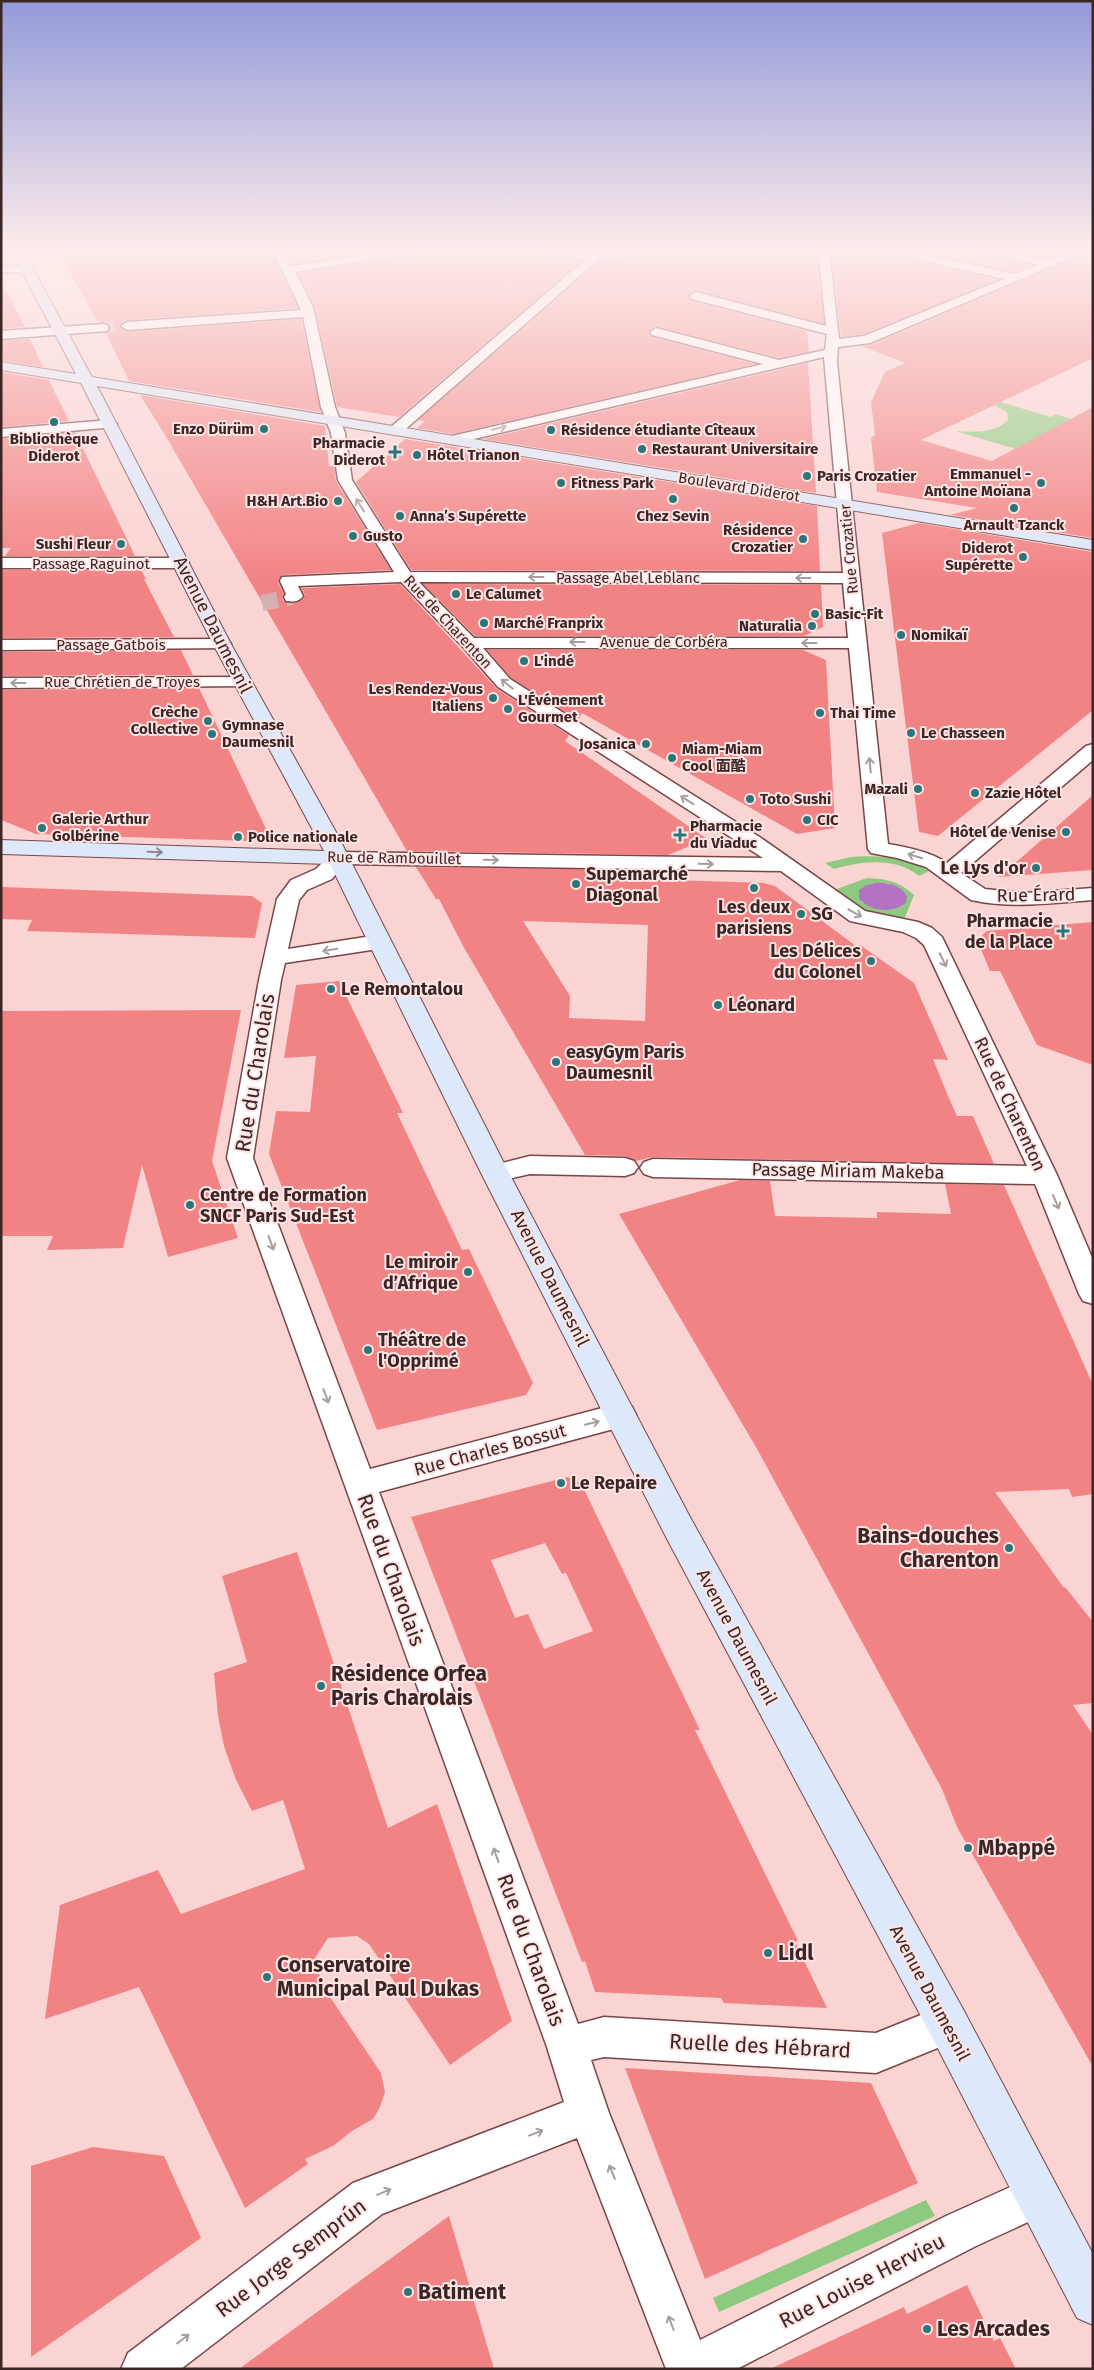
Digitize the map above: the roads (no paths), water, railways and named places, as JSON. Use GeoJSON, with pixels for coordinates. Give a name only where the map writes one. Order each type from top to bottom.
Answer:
{"type":"FeatureCollection","features":[{"type":"Feature","properties":{"kind":"main road","name":"Avenue Daumesnil"},"geometry":{"type":"LineString","coordinates":[[75,360],[110,424],[242,682],[338,858],[378,942],[495,1173],[682,1536],[948,2024],[1093,2302]]}},
{"type":"Feature","properties":{"kind":"main road","name":"Boulevard Diderot"},"geometry":{"type":"LineString","coordinates":[[1,366],[1093,545]]}},
{"type":"Feature","properties":{"kind":"main road","name":"Rue de Rambouillet"},"geometry":{"type":"LineString","coordinates":[[1,847],[338,858]]}},
{"type":"Feature","properties":{"kind":"street","name":"Rue de Charenton"},"geometry":{"type":"LineString","coordinates":[[318,360],[328,407],[334,420],[345,480],[405,577],[469,643],[504,683],[786,865],[858,916],[910,927],[924,933],[934,942],[1044,1175],[1093,1294]]}},
{"type":"Feature","properties":{"kind":"street"},"geometry":{"type":"LineString","coordinates":[[396,430],[477,360]]}},
{"type":"Feature","properties":{"kind":"street"},"geometry":{"type":"LineString","coordinates":[[760,360],[777,364]]}},
{"type":"Feature","properties":{"kind":"street"},"geometry":{"type":"LineString","coordinates":[[452,440],[777,364],[789,360]]}},
{"type":"Feature","properties":{"kind":"street","name":"Rue Crozatier"},"geometry":{"type":"LineString","coordinates":[[830,360],[878,849],[917,856],[949,872]]}},
{"type":"Feature","properties":{"kind":"street"},"geometry":{"type":"LineString","coordinates":[[1,433],[110,424]]}},
{"type":"Feature","properties":{"kind":"street","name":"Passage Raguinot"},"geometry":{"type":"LineString","coordinates":[[1,563],[181,563]]}},
{"type":"Feature","properties":{"kind":"street","name":"Passage Abel Leblanc"},"geometry":{"type":"LineString","coordinates":[[292,597],[295,596],[288,581],[405,577],[852,578]]}},
{"type":"Feature","properties":{"kind":"street","name":"Avenue de Corbéra"},"geometry":{"type":"LineString","coordinates":[[469,643],[858,643]]}},
{"type":"Feature","properties":{"kind":"street","name":"Passage Gatbois"},"geometry":{"type":"LineString","coordinates":[[1,645],[222,644]]}},
{"type":"Feature","properties":{"kind":"street"},"geometry":{"type":"LineString","coordinates":[[45,683],[63,645]]}},
{"type":"Feature","properties":{"kind":"street","name":"Rue Chrétien de Troyes"},"geometry":{"type":"LineString","coordinates":[[1,683],[242,682]]}},
{"type":"Feature","properties":{"kind":"street"},"geometry":{"type":"LineString","coordinates":[[949,872],[1093,750]]}},
{"type":"Feature","properties":{"kind":"street","name":"Rue de Rambouillet"},"geometry":{"type":"LineString","coordinates":[[338,858],[786,865]]}},
{"type":"Feature","properties":{"kind":"street","name":"Rue du Charolais"},"geometry":{"type":"LineString","coordinates":[[338,858],[324,874],[299,885],[288,899],[275,958],[240,1158],[567,2046],[588,2113],[689,2369]]}},
{"type":"Feature","properties":{"kind":"street","name":"Rue Érard"},"geometry":{"type":"LineString","coordinates":[[949,872],[979,895],[1025,899],[1093,894]]}},
{"type":"Feature","properties":{"kind":"street"},"geometry":{"type":"LineString","coordinates":[[275,958],[378,942]]}},
{"type":"Feature","properties":{"kind":"street"},"geometry":{"type":"LineString","coordinates":[[495,1173],[530,1166],[626,1167]]}},
{"type":"Feature","properties":{"kind":"street","name":"Passage Miriam Makeba"},"geometry":{"type":"LineString","coordinates":[[653,1168],[1044,1175]]}},
{"type":"Feature","properties":{"kind":"street","name":"Rue Charles Bossut"},"geometry":{"type":"LineString","coordinates":[[359,1485],[621,1415]]}},
{"type":"Feature","properties":{"kind":"street","name":"Ruelle des Hébrard"},"geometry":{"type":"LineString","coordinates":[[567,2046],[604,2037],[876,2053],[948,2024]]}},
{"type":"Feature","properties":{"kind":"street","name":"Rue Jorge Semprún"},"geometry":{"type":"LineString","coordinates":[[144,2369],[368,2198],[588,2113]]}},
{"type":"Feature","properties":{"kind":"street","name":"Rue Louise Hervieu"},"geometry":{"type":"LineString","coordinates":[[689,2369],[977,2223],[1037,2196]]}},
{"type":"Feature","properties":{"kind":"tunnel"},"geometry":{"type":"LineString","coordinates":[[262,603],[292,597]]}},
{"type":"Feature","properties":{"kind":"place","name":"Bibliothèque Diderot"},"geometry":{"type":"Point","coordinates":[54,422]}},
{"type":"Feature","properties":{"kind":"place","name":"Enzo Dürüm"},"geometry":{"type":"Point","coordinates":[264,429]}},
{"type":"Feature","properties":{"kind":"place","name":"Résidence étudiante Cîteaux"},"geometry":{"type":"Point","coordinates":[551,430]}},
{"type":"Feature","properties":{"kind":"place","name":"Restaurant Universitaire"},"geometry":{"type":"Point","coordinates":[642,449]}},
{"type":"Feature","properties":{"kind":"place","name":"Pharmacie Diderot"},"geometry":{"type":"Point","coordinates":[395,452]}},
{"type":"Feature","properties":{"kind":"place","name":"Hôtel Trianon"},"geometry":{"type":"Point","coordinates":[417,455]}},
{"type":"Feature","properties":{"kind":"place","name":"Paris Crozatier"},"geometry":{"type":"Point","coordinates":[807,476]}},
{"type":"Feature","properties":{"kind":"place","name":"Fitness Park"},"geometry":{"type":"Point","coordinates":[561,483]}},
{"type":"Feature","properties":{"kind":"place","name":"Emmanuel - Antoine Moïana"},"geometry":{"type":"Point","coordinates":[1041,483]}},
{"type":"Feature","properties":{"kind":"place","name":"Chez Sevin"},"geometry":{"type":"Point","coordinates":[673,499]}},
{"type":"Feature","properties":{"kind":"place","name":"H&H Art.Bio"},"geometry":{"type":"Point","coordinates":[338,501]}},
{"type":"Feature","properties":{"kind":"place","name":"Arnault Tzanck"},"geometry":{"type":"Point","coordinates":[1014,508]}},
{"type":"Feature","properties":{"kind":"place","name":"Anna’s Supérette"},"geometry":{"type":"Point","coordinates":[400,516]}},
{"type":"Feature","properties":{"kind":"place","name":"Gusto"},"geometry":{"type":"Point","coordinates":[353,536]}},
{"type":"Feature","properties":{"kind":"place","name":"Résidence Crozatier"},"geometry":{"type":"Point","coordinates":[803,539]}},
{"type":"Feature","properties":{"kind":"place","name":"Sushi Fleur"},"geometry":{"type":"Point","coordinates":[121,544]}},
{"type":"Feature","properties":{"kind":"place","name":"Diderot Supérette"},"geometry":{"type":"Point","coordinates":[1023,557]}},
{"type":"Feature","properties":{"kind":"place","name":"Le Calumet"},"geometry":{"type":"Point","coordinates":[456,594]}},
{"type":"Feature","properties":{"kind":"place","name":"Basic-Fit"},"geometry":{"type":"Point","coordinates":[815,614]}},
{"type":"Feature","properties":{"kind":"place","name":"Marché Franprix"},"geometry":{"type":"Point","coordinates":[484,623]}},
{"type":"Feature","properties":{"kind":"place","name":"Naturalia"},"geometry":{"type":"Point","coordinates":[812,626]}},
{"type":"Feature","properties":{"kind":"place","name":"Nomikaï"},"geometry":{"type":"Point","coordinates":[901,635]}},
{"type":"Feature","properties":{"kind":"place","name":"L'indé"},"geometry":{"type":"Point","coordinates":[524,661]}},
{"type":"Feature","properties":{"kind":"place","name":"Les Rendez-Vous Italiens"},"geometry":{"type":"Point","coordinates":[493,698]}},
{"type":"Feature","properties":{"kind":"place","name":"L'Événement Gourmet"},"geometry":{"type":"Point","coordinates":[508,709]}},
{"type":"Feature","properties":{"kind":"place","name":"Thai Time"},"geometry":{"type":"Point","coordinates":[820,713]}},
{"type":"Feature","properties":{"kind":"place","name":"Crèche Collective"},"geometry":{"type":"Point","coordinates":[208,721]}},
{"type":"Feature","properties":{"kind":"place","name":"Le Chasseen"},"geometry":{"type":"Point","coordinates":[911,733]}},
{"type":"Feature","properties":{"kind":"place","name":"Gymnase Daumesnil"},"geometry":{"type":"Point","coordinates":[212,734]}},
{"type":"Feature","properties":{"kind":"place","name":"Josanica"},"geometry":{"type":"Point","coordinates":[646,744]}},
{"type":"Feature","properties":{"kind":"place","name":"Miam-Miam Cool 面酷"},"geometry":{"type":"Point","coordinates":[672,758]}},
{"type":"Feature","properties":{"kind":"place","name":"Mazali"},"geometry":{"type":"Point","coordinates":[918,789]}},
{"type":"Feature","properties":{"kind":"place","name":"Zazie Hôtel"},"geometry":{"type":"Point","coordinates":[975,793]}},
{"type":"Feature","properties":{"kind":"place","name":"Toto Sushi"},"geometry":{"type":"Point","coordinates":[750,799]}},
{"type":"Feature","properties":{"kind":"place","name":"CIC"},"geometry":{"type":"Point","coordinates":[807,820]}},
{"type":"Feature","properties":{"kind":"place","name":"Galerie Arthur Golbérine"},"geometry":{"type":"Point","coordinates":[42,828]}},
{"type":"Feature","properties":{"kind":"place","name":"Hôtel de Venise"},"geometry":{"type":"Point","coordinates":[1066,832]}},
{"type":"Feature","properties":{"kind":"place","name":"Pharmacie du Viaduc"},"geometry":{"type":"Point","coordinates":[680,835]}},
{"type":"Feature","properties":{"kind":"place","name":"Police nationale"},"geometry":{"type":"Point","coordinates":[238,837]}},
{"type":"Feature","properties":{"kind":"place","name":"Le Lys d'or"},"geometry":{"type":"Point","coordinates":[1036,868]}},
{"type":"Feature","properties":{"kind":"place","name":"Supemarché Diagonal"},"geometry":{"type":"Point","coordinates":[576,884]}},
{"type":"Feature","properties":{"kind":"place","name":"Les deux parisiens"},"geometry":{"type":"Point","coordinates":[754,888]}},
{"type":"Feature","properties":{"kind":"place","name":"SG"},"geometry":{"type":"Point","coordinates":[801,914]}},
{"type":"Feature","properties":{"kind":"place","name":"Pharmacie de la Place"},"geometry":{"type":"Point","coordinates":[1063,931]}},
{"type":"Feature","properties":{"kind":"place","name":"Les Délices du Colonel"},"geometry":{"type":"Point","coordinates":[871,961]}},
{"type":"Feature","properties":{"kind":"place","name":"Le Remontalou"},"geometry":{"type":"Point","coordinates":[331,989]}},
{"type":"Feature","properties":{"kind":"place","name":"Léonard"},"geometry":{"type":"Point","coordinates":[718,1005]}},
{"type":"Feature","properties":{"kind":"place","name":"easyGym Paris Daumesnil"},"geometry":{"type":"Point","coordinates":[556,1062]}},
{"type":"Feature","properties":{"kind":"place","name":"Centre de Formation SNCF Paris Sud-Est"},"geometry":{"type":"Point","coordinates":[190,1205]}},
{"type":"Feature","properties":{"kind":"place","name":"Le miroir d’Afrique"},"geometry":{"type":"Point","coordinates":[468,1272]}},
{"type":"Feature","properties":{"kind":"place","name":"Théâtre de l'Opprimé"},"geometry":{"type":"Point","coordinates":[368,1350]}},
{"type":"Feature","properties":{"kind":"place","name":"Le Repaire"},"geometry":{"type":"Point","coordinates":[561,1483]}},
{"type":"Feature","properties":{"kind":"place","name":"Bains-douches Charenton"},"geometry":{"type":"Point","coordinates":[1009,1548]}},
{"type":"Feature","properties":{"kind":"place","name":"Résidence Orfea Paris Charolais"},"geometry":{"type":"Point","coordinates":[321,1686]}},
{"type":"Feature","properties":{"kind":"place","name":"Mbappé"},"geometry":{"type":"Point","coordinates":[968,1848]}},
{"type":"Feature","properties":{"kind":"place","name":"Lidl"},"geometry":{"type":"Point","coordinates":[768,1953]}},
{"type":"Feature","properties":{"kind":"place","name":"Conservatoire Municipal Paul Dukas"},"geometry":{"type":"Point","coordinates":[267,1977]}},
{"type":"Feature","properties":{"kind":"place","name":"Batiment"},"geometry":{"type":"Point","coordinates":[408,2292]}},
{"type":"Feature","properties":{"kind":"place","name":"Les Arcades"},"geometry":{"type":"Point","coordinates":[927,2329]}}]}
